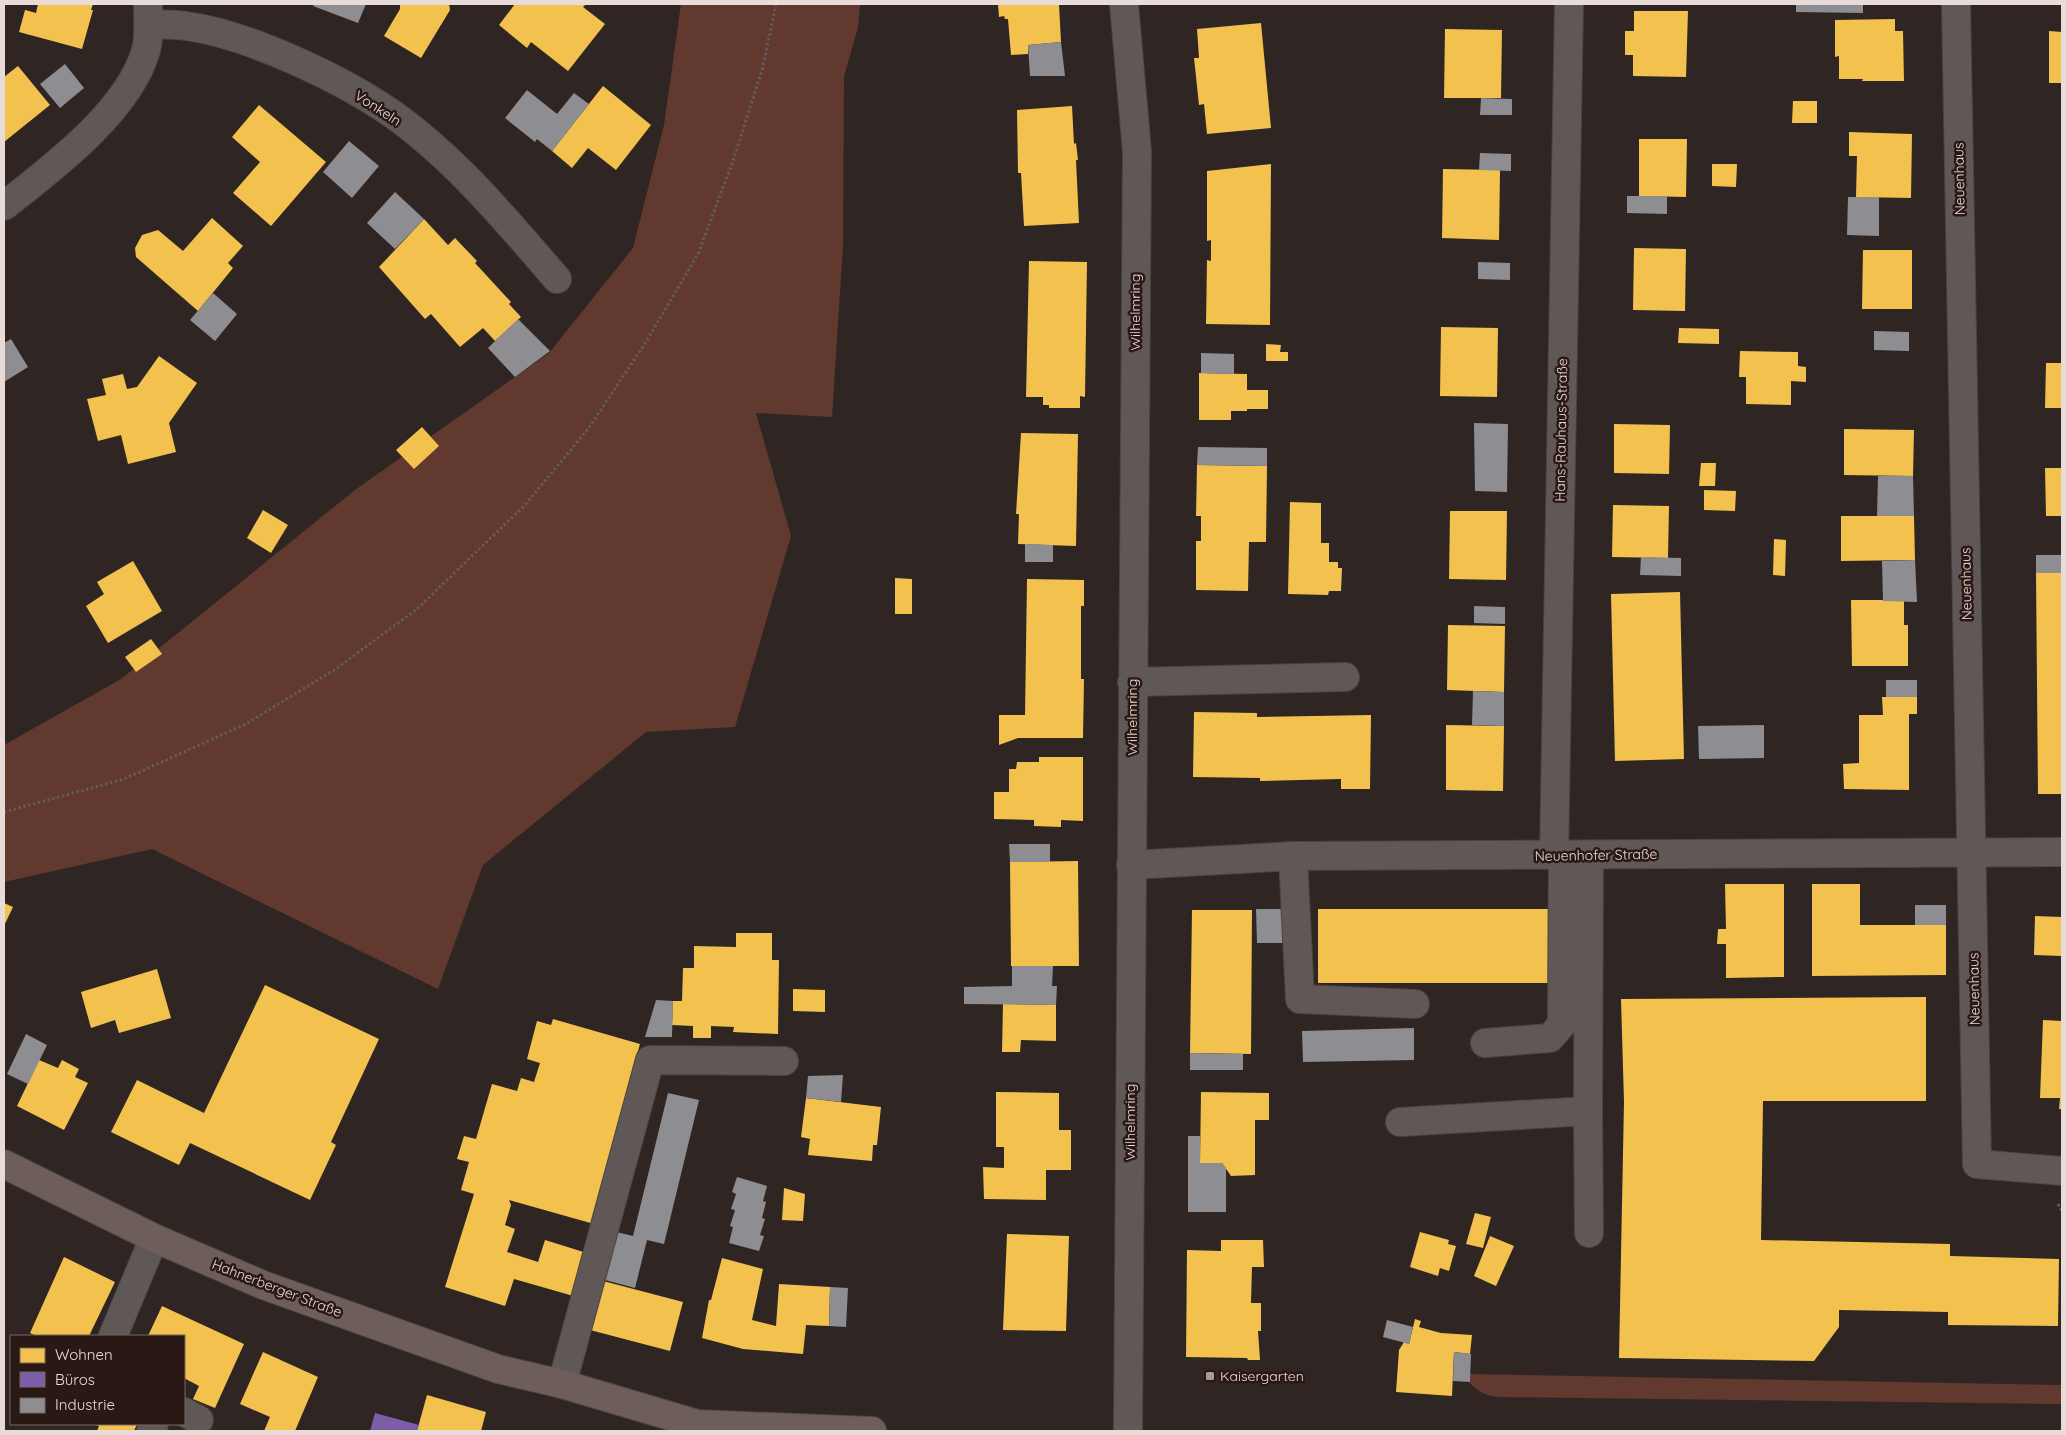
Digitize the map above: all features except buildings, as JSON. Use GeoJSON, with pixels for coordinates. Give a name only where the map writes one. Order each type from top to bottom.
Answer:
{"type":"FeatureCollection","features":[{"type":"Feature","properties":{"kind":"main road","name":"Hahnerberger Straße"},"geometry":{"type":"LineString","coordinates":[[4,1164],[154,1238],[263,1285],[498,1370],[562,1384],[693,1428],[872,1431]]}},
{"type":"Feature","properties":{"kind":"street","name":"Wilhelmring"},"geometry":{"type":"LineString","coordinates":[[1124,4],[1137,152],[1128,1431]]}},
{"type":"Feature","properties":{"kind":"street","name":"Hans-Rauhaus-Straße"},"geometry":{"type":"LineString","coordinates":[[1569,4],[1569,855]]}},
{"type":"Feature","properties":{"kind":"street","name":"Neuenhaus"},"geometry":{"type":"LineString","coordinates":[[1956,4],[1977,1164],[2062,1171]]}},
{"type":"Feature","properties":{"kind":"street","name":"Vonkeln"},"geometry":{"type":"LineString","coordinates":[[4,206],[62,160],[106,116],[129,87],[139,70],[146,48],[148,14],[185,26],[221,33],[248,42],[303,65],[391,113],[452,165],[494,206],[557,279]]}},
{"type":"Feature","properties":{"kind":"street"},"geometry":{"type":"LineString","coordinates":[[1132,682],[1345,677]]}},
{"type":"Feature","properties":{"kind":"street","name":"Neuenhofer Straße"},"geometry":{"type":"LineString","coordinates":[[1131,865],[1293,856],[2062,852]]}},
{"type":"Feature","properties":{"kind":"street"},"geometry":{"type":"LineString","coordinates":[[1485,1043],[1550,1038],[1562,1024],[1569,855]]}},
{"type":"Feature","properties":{"kind":"street"},"geometry":{"type":"LineString","coordinates":[[1569,855],[1588,1111],[1589,1233]]}},
{"type":"Feature","properties":{"kind":"street"},"geometry":{"type":"LineString","coordinates":[[1293,856],[1300,999],[1415,1004]]}},
{"type":"Feature","properties":{"kind":"street"},"geometry":{"type":"LineString","coordinates":[[562,1384],[650,1060],[784,1060]]}},
{"type":"Feature","properties":{"kind":"street"},"geometry":{"type":"LineString","coordinates":[[1400,1122],[1588,1111]]}},
{"type":"Feature","properties":{"kind":"street"},"geometry":{"type":"LineString","coordinates":[[113,1335],[154,1238]]}},
{"type":"Feature","properties":{"kind":"path"},"geometry":{"type":"LineString","coordinates":[[4,812],[124,779],[246,724],[337,668],[416,609],[525,505],[588,429],[646,342],[698,254],[733,161],[763,67],[776,4]]}},
{"type":"Feature","properties":{"kind":"shaded area"},"geometry":{"type":"Polygon","coordinates":[[[681,4],[860,4],[858,27],[844,77],[843,245],[832,417],[756,413],[791,536],[735,727],[646,732],[483,865],[438,989],[152,849],[4,882],[4,745],[121,679],[355,490],[549,353],[633,248],[664,125],[681,4]]]}},
{"type":"Feature","properties":{"kind":"shaded area"},"geometry":{"type":"Polygon","coordinates":[[[1468,1374],[2062,1385],[2062,1404],[1496,1397],[1474,1387],[1468,1381],[1468,1374]]]}},
{"type":"Feature","properties":{"kind":"place","name":"Kaisergarten"},"geometry":{"type":"Point","coordinates":[1210,1376]}}]}
